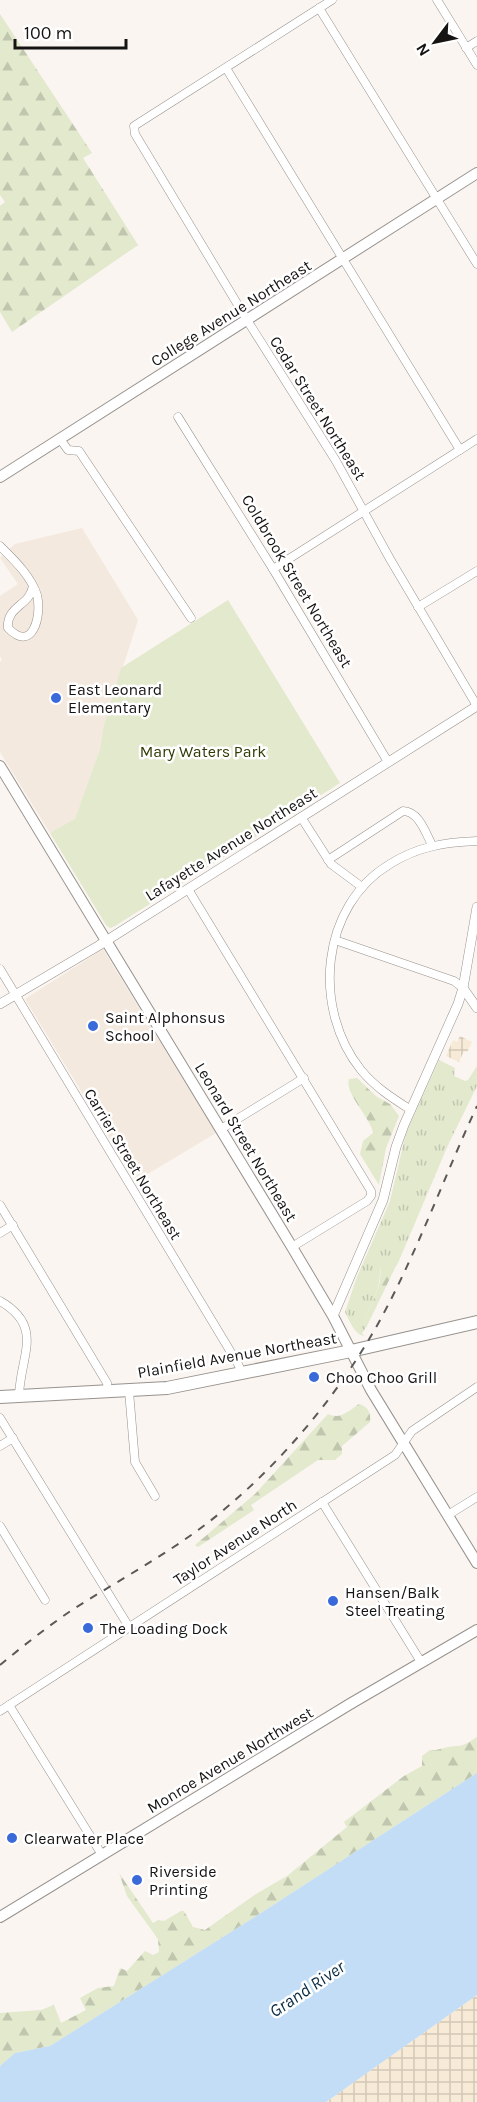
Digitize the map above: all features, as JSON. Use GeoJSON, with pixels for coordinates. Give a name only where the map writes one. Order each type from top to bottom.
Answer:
{"type":"FeatureCollection","features":[{"type":"Feature","properties":{"kind":"main road","name":"College Avenue Northeast"},"geometry":{"type":"LineString","coordinates":[[0,477],[477,173]]}},
{"type":"Feature","properties":{"kind":"main road","name":"Leonard Street Northeast"},"geometry":{"type":"LineString","coordinates":[[0,766],[292,1247],[403,1443],[477,1563]]}},
{"type":"Feature","properties":{"kind":"main road","name":"Plainfield Avenue Northeast"},"geometry":{"type":"LineString","coordinates":[[0,1397],[167,1388],[351,1351],[477,1322]]}},
{"type":"Feature","properties":{"kind":"main road","name":"Monroe Avenue Northwest"},"geometry":{"type":"LineString","coordinates":[[0,1917],[477,1630]]}},
{"type":"Feature","properties":{"kind":"street"},"geometry":{"type":"LineString","coordinates":[[332,0],[226,68],[460,450]]}},
{"type":"Feature","properties":{"kind":"street"},"geometry":{"type":"LineString","coordinates":[[437,0],[477,65]]}},
{"type":"Feature","properties":{"kind":"street"},"geometry":{"type":"LineString","coordinates":[[319,8],[477,264]]}},
{"type":"Feature","properties":{"kind":"street"},"geometry":{"type":"LineString","coordinates":[[466,48],[477,41]]}},
{"type":"Feature","properties":{"kind":"street","name":"Cedar Street Northeast"},"geometry":{"type":"LineString","coordinates":[[226,68],[134,126],[135,135],[336,461],[477,706]]}},
{"type":"Feature","properties":{"kind":"street","name":"Coldbrook Street Northeast"},"geometry":{"type":"LineString","coordinates":[[178,417],[273,568],[388,762]]}},
{"type":"Feature","properties":{"kind":"street"},"geometry":{"type":"LineString","coordinates":[[60,439],[68,450],[79,451],[191,618]]}},
{"type":"Feature","properties":{"kind":"street"},"geometry":{"type":"LineString","coordinates":[[273,568],[477,439]]}},
{"type":"Feature","properties":{"kind":"street"},"geometry":{"type":"LineString","coordinates":[[0,546],[11,556],[33,586],[39,607],[38,620],[31,634],[24,637],[17,636],[8,628],[8,621],[11,613],[28,599],[33,586]]}},
{"type":"Feature","properties":{"kind":"street"},"geometry":{"type":"LineString","coordinates":[[418,607],[477,571]]}},
{"type":"Feature","properties":{"kind":"street","name":"Lafayette Avenue Northeast"},"geometry":{"type":"LineString","coordinates":[[0,1004],[188,889],[477,706]]}},
{"type":"Feature","properties":{"kind":"street"},"geometry":{"type":"LineString","coordinates":[[328,860],[403,812],[409,811],[416,816],[432,845]]}},
{"type":"Feature","properties":{"kind":"street"},"geometry":{"type":"LineString","coordinates":[[301,817],[328,860],[362,887]]}},
{"type":"Feature","properties":{"kind":"street"},"geometry":{"type":"LineString","coordinates":[[411,1110],[370,1079],[354,1060],[343,1040],[336,1019],[330,986],[330,965],[335,940],[343,916],[362,887],[388,865],[432,845],[477,841]]}},
{"type":"Feature","properties":{"kind":"street"},"geometry":{"type":"LineString","coordinates":[[188,889],[304,1078],[367,1185],[371,1196],[367,1201],[292,1247]]}},
{"type":"Feature","properties":{"kind":"street"},"geometry":{"type":"LineString","coordinates":[[333,1316],[383,1200],[396,1147],[458,1004],[463,988],[477,907]]}},
{"type":"Feature","properties":{"kind":"street"},"geometry":{"type":"LineString","coordinates":[[335,940],[454,981],[463,988],[477,1008]]}},
{"type":"Feature","properties":{"kind":"street","name":"Carrier Street Northeast"},"geometry":{"type":"LineString","coordinates":[[0,969],[242,1373]]}},
{"type":"Feature","properties":{"kind":"street"},"geometry":{"type":"LineString","coordinates":[[221,1129],[304,1078]]}},
{"type":"Feature","properties":{"kind":"street"},"geometry":{"type":"LineString","coordinates":[[0,1204],[107,1383],[108,1392]]}},
{"type":"Feature","properties":{"kind":"street"},"geometry":{"type":"LineString","coordinates":[[0,1233],[13,1225]]}},
{"type":"Feature","properties":{"kind":"street"},"geometry":{"type":"LineString","coordinates":[[0,1301],[17,1313],[26,1328],[27,1343],[19,1396]]}},
{"type":"Feature","properties":{"kind":"street","name":"Taylor Avenue North"},"geometry":{"type":"LineString","coordinates":[[0,1711],[394,1455],[412,1431],[477,1387]]}},
{"type":"Feature","properties":{"kind":"street"},"geometry":{"type":"LineString","coordinates":[[129,1391],[135,1462],[155,1496]]}},
{"type":"Feature","properties":{"kind":"street"},"geometry":{"type":"LineString","coordinates":[[0,1418],[129,1627]]}},
{"type":"Feature","properties":{"kind":"street"},"geometry":{"type":"LineString","coordinates":[[0,1446],[13,1438]]}},
{"type":"Feature","properties":{"kind":"street"},"geometry":{"type":"LineString","coordinates":[[448,1515],[477,1497]]}},
{"type":"Feature","properties":{"kind":"street"},"geometry":{"type":"LineString","coordinates":[[322,1502],[421,1662]]}},
{"type":"Feature","properties":{"kind":"street"},"geometry":{"type":"LineString","coordinates":[[0,1526],[45,1600]]}},
{"type":"Feature","properties":{"kind":"street"},"geometry":{"type":"LineString","coordinates":[[9,1705],[102,1855]]}},
{"type":"Feature","properties":{"kind":"shaded area","name":"East Leonard Elementary"},"geometry":{"type":"Polygon","coordinates":[[[82,528],[138,620],[103,729],[100,749],[75,820],[50,833],[0,752],[0,662],[2,660],[0,656],[0,596],[18,584],[0,558],[15,544],[82,528]]]}},
{"type":"Feature","properties":{"kind":"shaded area"},"geometry":{"type":"Polygon","coordinates":[[[103,949],[216,1133],[136,1181],[25,999],[103,949]]]}},
{"type":"Feature","properties":{"kind":"shaded area"},"geometry":{"type":"Polygon","coordinates":[[[460,1036],[472,1042],[467,1052],[464,1051],[459,1062],[446,1056],[453,1040],[457,1042],[460,1036]]]}},
{"type":"Feature","properties":{"kind":"shaded area"},"geometry":{"type":"Polygon","coordinates":[[[477,1995],[477,2102],[326,2102],[477,1995]]]}},
{"type":"Feature","properties":{"kind":"green space"},"geometry":{"type":"Polygon","coordinates":[[[0,14],[92,153],[83,158],[138,245],[12,332],[0,312],[0,206],[5,202],[0,195],[0,14]]]}},
{"type":"Feature","properties":{"kind":"green space","name":"Mary Waters Park"},"geometry":{"type":"Polygon","coordinates":[[[228,600],[340,783],[110,928],[50,833],[75,819],[100,749],[103,729],[121,668],[228,600]]]}},
{"type":"Feature","properties":{"kind":"green space"},"geometry":{"type":"Polygon","coordinates":[[[439,1060],[455,1068],[454,1076],[465,1081],[477,1066],[477,1086],[448,1145],[398,1263],[395,1268],[390,1265],[380,1269],[377,1290],[364,1322],[367,1326],[362,1333],[364,1336],[355,1330],[345,1312],[357,1277],[390,1201],[406,1133],[439,1060]]]}},
{"type":"Feature","properties":{"kind":"green space"},"geometry":{"type":"Polygon","coordinates":[[[357,1078],[377,1097],[390,1104],[399,1116],[386,1148],[379,1185],[360,1154],[363,1141],[373,1133],[368,1120],[350,1091],[349,1079],[357,1078]]]}},
{"type":"Feature","properties":{"kind":"green space"},"geometry":{"type":"Polygon","coordinates":[[[381,1265],[390,1265],[395,1268],[367,1326],[364,1322],[379,1285],[381,1265]]]}},
{"type":"Feature","properties":{"kind":"green space"},"geometry":{"type":"Polygon","coordinates":[[[359,1404],[368,1410],[370,1422],[342,1446],[342,1454],[335,1460],[318,1460],[251,1505],[254,1510],[198,1547],[195,1545],[255,1494],[328,1414],[341,1415],[359,1404]]]}},
{"type":"Feature","properties":{"kind":"green space"},"geometry":{"type":"Polygon","coordinates":[[[477,1737],[477,1773],[50,2046],[15,2053],[0,2066],[0,2013],[41,2010],[54,2005],[61,2023],[86,2010],[80,1998],[98,1988],[114,1986],[120,1968],[127,1971],[145,1951],[153,1955],[159,1952],[158,1939],[127,1896],[119,1873],[153,1923],[158,1920],[164,1921],[184,1911],[193,1927],[205,1930],[256,1894],[287,1876],[347,1827],[344,1822],[404,1776],[422,1766],[422,1756],[430,1750],[461,1745],[477,1737]]]}},
{"type":"Feature","properties":{"kind":"water","name":"Grand River"},"geometry":{"type":"Polygon","coordinates":[[[477,1773],[477,1995],[326,2102],[0,2102],[0,2066],[15,2053],[50,2046],[477,1773]]]}},
{"type":"Feature","properties":{"kind":"railway"},"geometry":{"type":"LineString","coordinates":[[0,1665],[72,1610],[166,1552],[220,1513],[244,1493],[308,1425],[346,1375],[393,1296],[477,1106]]}},
{"type":"Feature","properties":{"kind":"place","name":"East Leonard Elementary"},"geometry":{"type":"Point","coordinates":[56,698]}},
{"type":"Feature","properties":{"kind":"place","name":"Saint Alphonsus School"},"geometry":{"type":"Point","coordinates":[93,1026]}},
{"type":"Feature","properties":{"kind":"place","name":"Choo Choo Grill"},"geometry":{"type":"Point","coordinates":[314,1377]}},
{"type":"Feature","properties":{"kind":"place","name":"Hansen/Balk Steel Treating"},"geometry":{"type":"Point","coordinates":[333,1601]}},
{"type":"Feature","properties":{"kind":"place","name":"The Loading Dock"},"geometry":{"type":"Point","coordinates":[88,1628]}},
{"type":"Feature","properties":{"kind":"place","name":"Clearwater Place"},"geometry":{"type":"Point","coordinates":[12,1838]}},
{"type":"Feature","properties":{"kind":"place","name":"Riverside Printing"},"geometry":{"type":"Point","coordinates":[137,1880]}}]}
